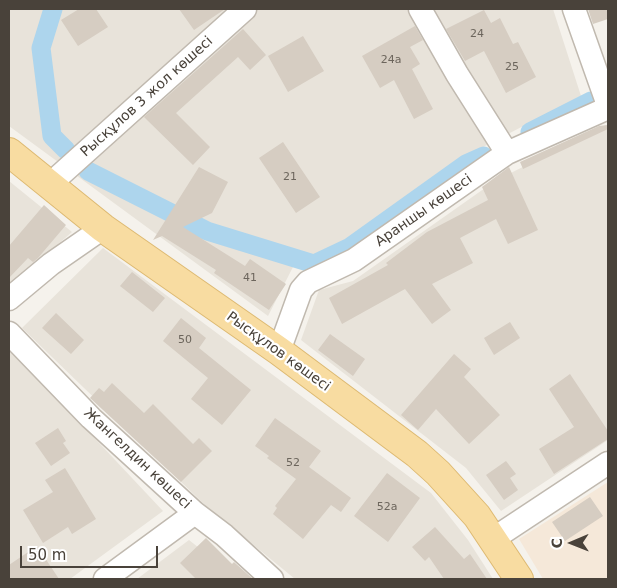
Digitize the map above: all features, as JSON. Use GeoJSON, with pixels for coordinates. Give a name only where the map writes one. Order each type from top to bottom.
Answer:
{"type":"FeatureCollection","features":[{"type":"Feature","properties":{"kind":"main road","name":"Рысқұлов көшесі"},"geometry":{"type":"LineString","coordinates":[[9,152],[103,228],[279,352],[417,454],[458,494],[493,539],[519,579]]}},
{"type":"Feature","properties":{"kind":"street","name":"Рысқұлов 3 жол көшесі"},"geometry":{"type":"LineString","coordinates":[[49,185],[246,9]]}},
{"type":"Feature","properties":{"kind":"street"},"geometry":{"type":"LineString","coordinates":[[420,9],[456,74],[507,153]]}},
{"type":"Feature","properties":{"kind":"street","name":"Араншы көшесі"},"geometry":{"type":"LineString","coordinates":[[279,352],[301,290],[308,282],[354,260],[507,153],[608,107],[574,9]]}},
{"type":"Feature","properties":{"kind":"street"},"geometry":{"type":"LineString","coordinates":[[9,300],[51,264],[103,228]]}},
{"type":"Feature","properties":{"kind":"street","name":"Жангелдин көшесі"},"geometry":{"type":"LineString","coordinates":[[9,333],[91,418],[195,513],[224,535],[272,579]]}},
{"type":"Feature","properties":{"kind":"street"},"geometry":{"type":"LineString","coordinates":[[493,539],[608,462]]}},
{"type":"Feature","properties":{"kind":"street"},"geometry":{"type":"LineString","coordinates":[[104,579],[195,513]]}},
{"type":"Feature","properties":{"kind":"shaded area"},"geometry":{"type":"Polygon","coordinates":[[[9,9],[553,9],[581,96],[458,160],[355,235],[294,265],[268,316],[9,126],[9,9]]]}},
{"type":"Feature","properties":{"kind":"shaded area"},"geometry":{"type":"Polygon","coordinates":[[[608,125],[608,440],[501,511],[466,468],[301,340],[319,290],[353,281],[495,181],[608,125]]]}},
{"type":"Feature","properties":{"kind":"shaded area"},"geometry":{"type":"Polygon","coordinates":[[[9,181],[72,232],[9,287],[9,181]]]}},
{"type":"Feature","properties":{"kind":"shaded area"},"geometry":{"type":"Polygon","coordinates":[[[103,248],[431,493],[468,540],[493,579],[295,579],[206,506],[22,328],[103,248]]]}},
{"type":"Feature","properties":{"kind":"shaded area"},"geometry":{"type":"Polygon","coordinates":[[[9,347],[163,511],[70,579],[9,579],[9,347]]]}},
{"type":"Feature","properties":{"kind":"shaded area"},"geometry":{"type":"Polygon","coordinates":[[[608,482],[608,579],[543,579],[519,539],[608,482]]]}},
{"type":"Feature","properties":{"kind":"shaded area"},"geometry":{"type":"Polygon","coordinates":[[[189,540],[238,579],[137,579],[189,540]]]}},
{"type":"Feature","properties":{"kind":"building"},"geometry":{"type":"Polygon","coordinates":[[[79,9],[96,9],[108,27],[78,46],[61,20],[79,9]]]}},
{"type":"Feature","properties":{"kind":"building"},"geometry":{"type":"Polygon","coordinates":[[[179,9],[225,9],[194,30],[179,9]]]}},
{"type":"Feature","properties":{"kind":"building"},"geometry":{"type":"Polygon","coordinates":[[[588,9],[608,9],[608,19],[593,24],[588,9]]]}},
{"type":"Feature","properties":{"kind":"building"},"geometry":{"type":"Polygon","coordinates":[[[484,10],[491,23],[500,18],[513,44],[518,42],[536,77],[506,93],[484,51],[465,61],[446,29],[484,10]]]}},
{"type":"Feature","properties":{"kind":"building"},"geometry":{"type":"Polygon","coordinates":[[[415,26],[423,40],[410,47],[420,64],[412,69],[433,109],[414,119],[394,80],[380,88],[362,56],[415,26]]]}},
{"type":"Feature","properties":{"kind":"building"},"geometry":{"type":"Polygon","coordinates":[[[243,29],[266,55],[250,70],[238,57],[176,113],[210,147],[193,165],[144,117],[243,29]]]}},
{"type":"Feature","properties":{"kind":"building"},"geometry":{"type":"Polygon","coordinates":[[[303,36],[324,71],[288,92],[268,56],[303,36]]]}},
{"type":"Feature","properties":{"kind":"building"},"geometry":{"type":"Polygon","coordinates":[[[608,125],[608,129],[523,169],[520,162],[599,126],[608,125]]]}},
{"type":"Feature","properties":{"kind":"building"},"geometry":{"type":"Polygon","coordinates":[[[283,142],[320,197],[296,213],[259,158],[283,142]]]}},
{"type":"Feature","properties":{"kind":"building"},"geometry":{"type":"Polygon","coordinates":[[[199,167],[228,182],[212,213],[183,227],[245,266],[250,259],[286,284],[269,310],[214,273],[216,270],[162,236],[153,240],[199,167]]]}},
{"type":"Feature","properties":{"kind":"building"},"geometry":{"type":"Polygon","coordinates":[[[509,167],[538,230],[508,244],[496,219],[460,238],[473,263],[432,284],[451,310],[432,324],[405,289],[342,324],[329,298],[388,265],[386,263],[427,232],[488,200],[482,187],[509,167]]]}},
{"type":"Feature","properties":{"kind":"building"},"geometry":{"type":"Polygon","coordinates":[[[44,205],[66,225],[38,258],[33,262],[28,258],[9,278],[9,246],[44,205]]]}},
{"type":"Feature","properties":{"kind":"building"},"geometry":{"type":"Polygon","coordinates":[[[132,272],[165,298],[153,312],[120,286],[132,272]]]}},
{"type":"Feature","properties":{"kind":"building"},"geometry":{"type":"Polygon","coordinates":[[[56,313],[84,340],[71,354],[42,328],[56,313]]]}},
{"type":"Feature","properties":{"kind":"building"},"geometry":{"type":"Polygon","coordinates":[[[181,318],[206,338],[199,348],[251,390],[222,425],[191,399],[208,378],[163,341],[181,318]]]}},
{"type":"Feature","properties":{"kind":"building"},"geometry":{"type":"Polygon","coordinates":[[[510,322],[520,338],[494,355],[484,338],[510,322]]]}},
{"type":"Feature","properties":{"kind":"building"},"geometry":{"type":"Polygon","coordinates":[[[330,334],[365,359],[353,376],[318,350],[330,334]]]}},
{"type":"Feature","properties":{"kind":"building"},"geometry":{"type":"Polygon","coordinates":[[[454,354],[471,369],[464,377],[500,415],[469,444],[436,409],[418,430],[401,415],[454,354]]]}},
{"type":"Feature","properties":{"kind":"building"},"geometry":{"type":"Polygon","coordinates":[[[570,374],[608,431],[608,439],[554,474],[539,449],[574,427],[549,389],[570,374]]]}},
{"type":"Feature","properties":{"kind":"building"},"geometry":{"type":"Polygon","coordinates":[[[112,383],[144,413],[153,404],[193,444],[199,438],[212,451],[181,482],[90,398],[99,388],[104,392],[112,383]]]}},
{"type":"Feature","properties":{"kind":"building"},"geometry":{"type":"Polygon","coordinates":[[[275,418],[321,451],[309,467],[351,498],[341,512],[331,505],[303,539],[273,514],[277,508],[275,506],[296,479],[267,458],[269,456],[255,446],[275,418]]]}},
{"type":"Feature","properties":{"kind":"building"},"geometry":{"type":"Polygon","coordinates":[[[58,428],[66,441],[63,443],[70,453],[51,466],[35,443],[58,428]]]}},
{"type":"Feature","properties":{"kind":"building"},"geometry":{"type":"Polygon","coordinates":[[[506,461],[516,474],[510,478],[518,490],[504,500],[486,475],[506,461]]]}},
{"type":"Feature","properties":{"kind":"building"},"geometry":{"type":"Polygon","coordinates":[[[65,468],[96,519],[72,534],[68,527],[43,543],[23,510],[53,492],[45,480],[65,468]]]}},
{"type":"Feature","properties":{"kind":"building"},"geometry":{"type":"Polygon","coordinates":[[[387,473],[420,498],[388,542],[354,516],[387,473]]]}},
{"type":"Feature","properties":{"kind":"building"},"geometry":{"type":"Polygon","coordinates":[[[590,497],[603,516],[565,541],[552,522],[590,497]]]}},
{"type":"Feature","properties":{"kind":"building"},"geometry":{"type":"Polygon","coordinates":[[[435,527],[464,559],[470,554],[487,579],[444,579],[429,557],[425,561],[412,547],[435,527]]]}},
{"type":"Feature","properties":{"kind":"building"},"geometry":{"type":"Polygon","coordinates":[[[206,538],[232,564],[234,562],[253,579],[196,579],[180,563],[206,538]]]}},
{"type":"Feature","properties":{"kind":"building"},"geometry":{"type":"Polygon","coordinates":[[[37,546],[59,579],[9,579],[9,565],[37,546]]]}},
{"type":"Feature","properties":{"kind":"waterway"},"geometry":{"type":"LineString","coordinates":[[53,9],[41,48],[52,136],[66,150]]}},
{"type":"Feature","properties":{"kind":"waterway"},"geometry":{"type":"LineString","coordinates":[[530,132],[591,101]]}},
{"type":"Feature","properties":{"kind":"waterway"},"geometry":{"type":"LineString","coordinates":[[88,171],[207,231],[314,264],[350,247],[466,164],[484,156]]}}]}
